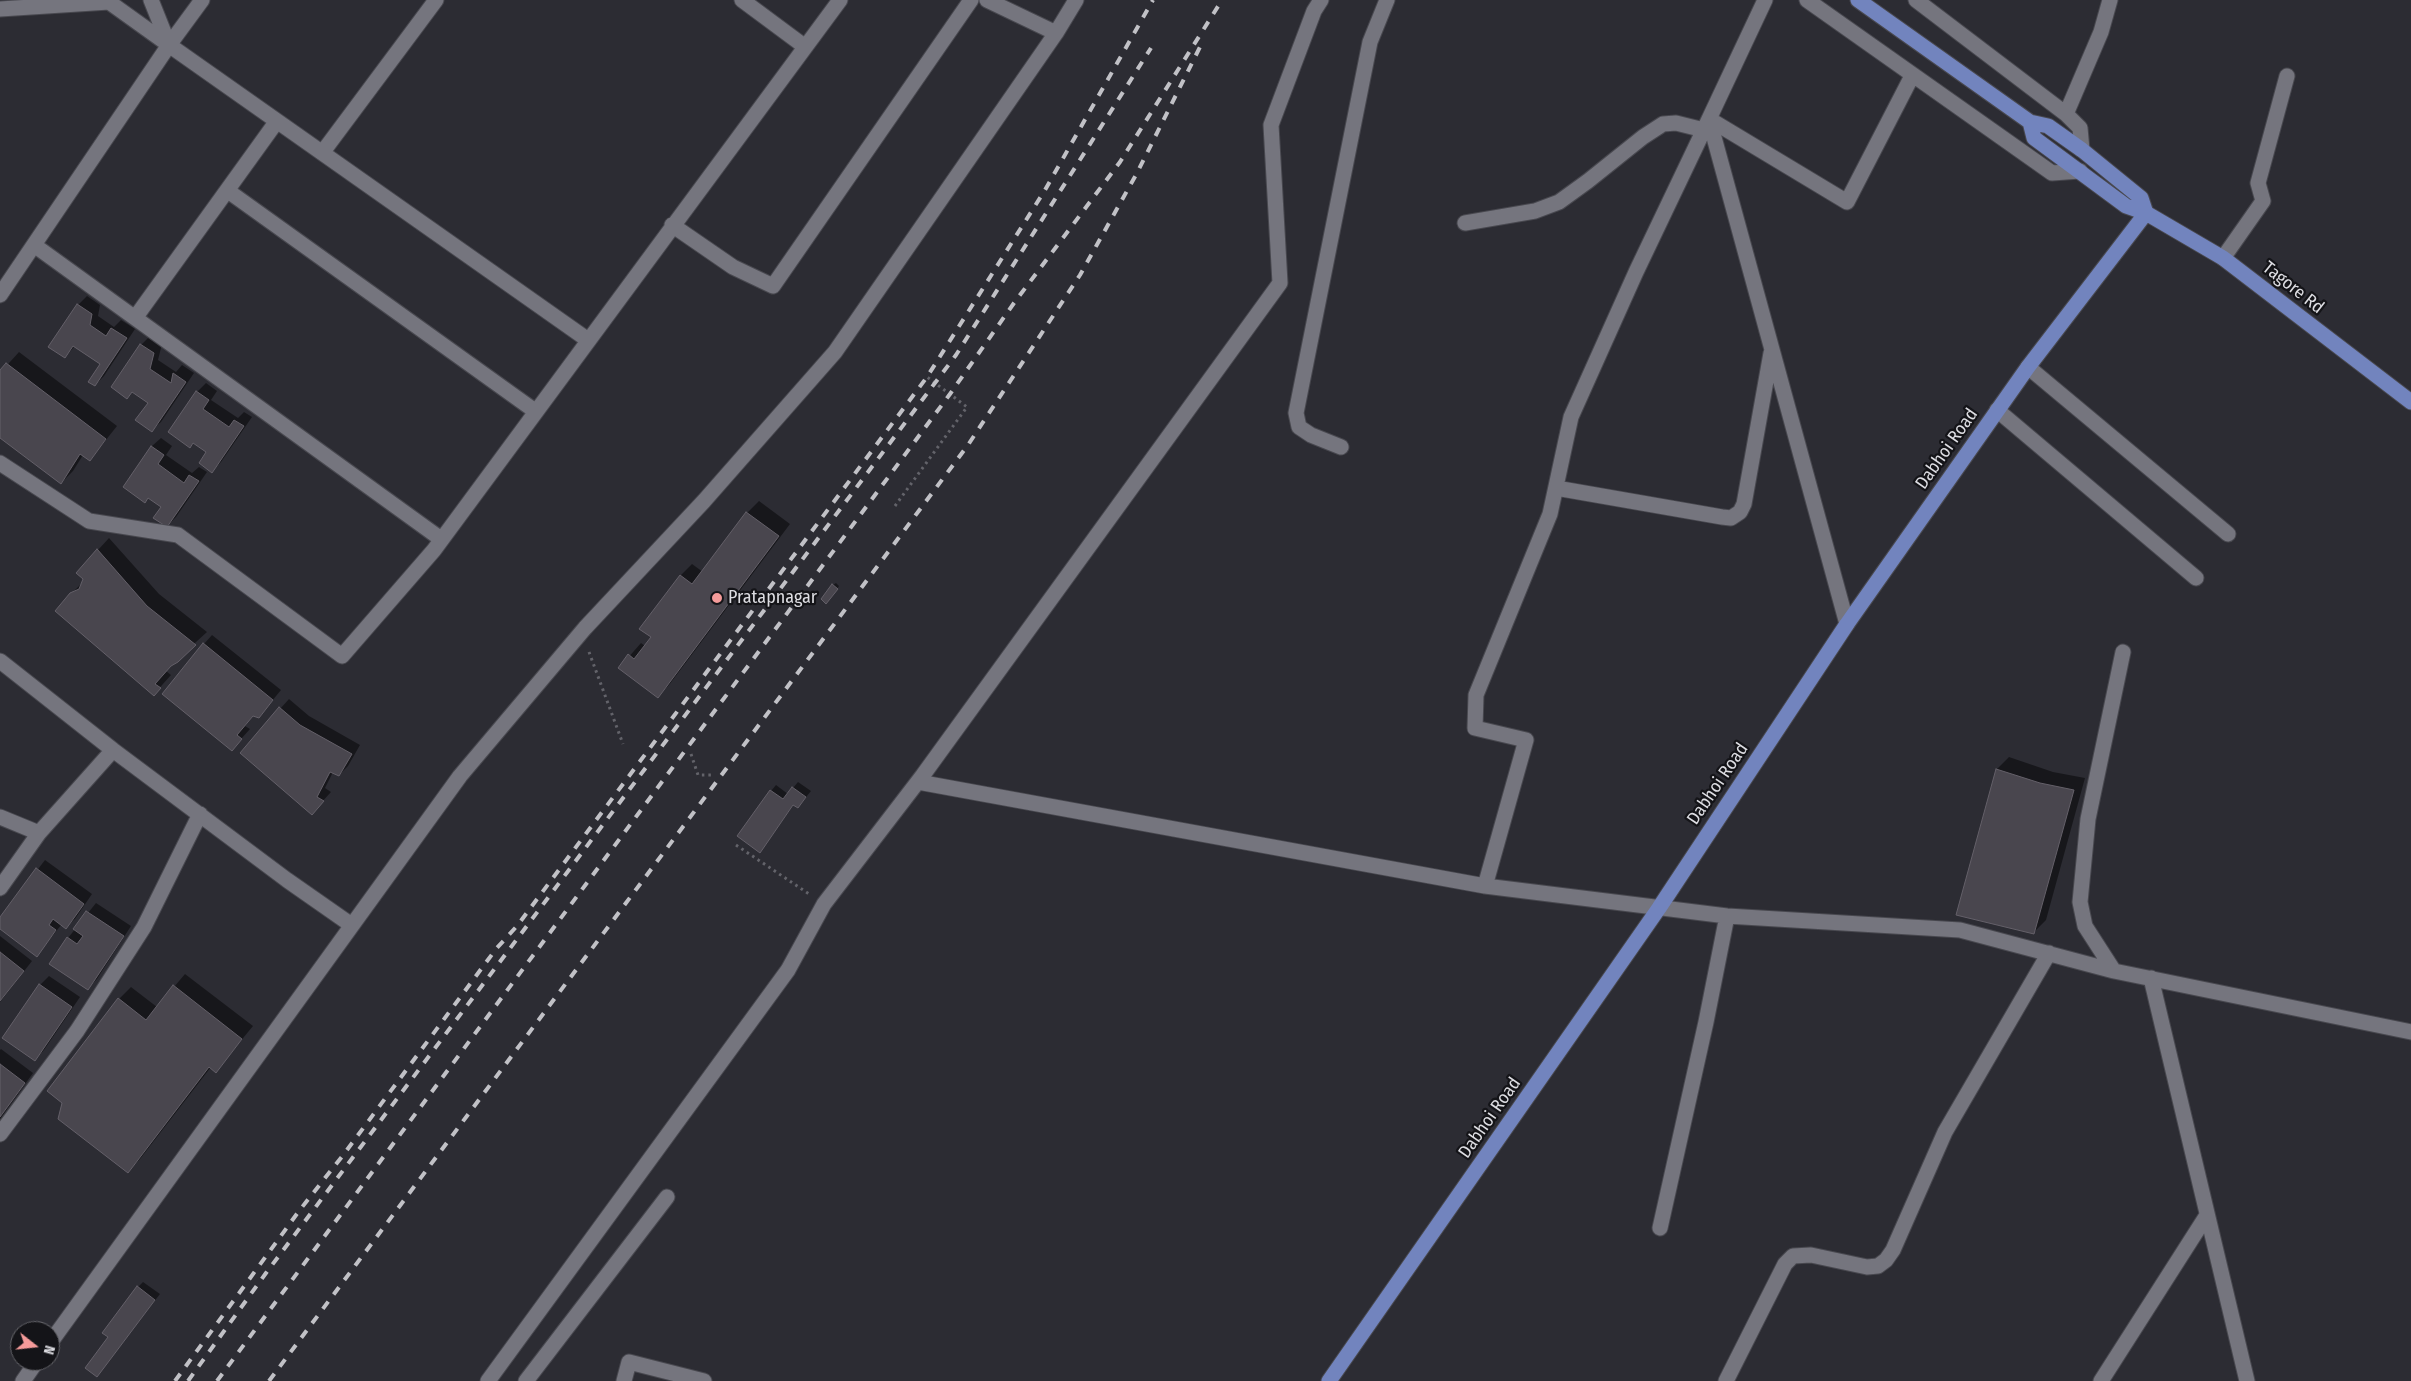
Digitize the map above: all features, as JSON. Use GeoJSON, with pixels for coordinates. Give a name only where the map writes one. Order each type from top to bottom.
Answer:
{"type":"FeatureCollection","features":[{"type":"Feature","properties":{"kind":"main road"},"geometry":{"type":"LineString","coordinates":[[1858,0],[2030,122],[2048,126],[2082,150],[2140,198],[2146,213]]}},
{"type":"Feature","properties":{"kind":"main road","name":"Tagore Rd"},"geometry":{"type":"LineString","coordinates":[[2030,122],[2034,138],[2126,206],[2146,213],[2223,258],[2411,402]]}},
{"type":"Feature","properties":{"kind":"main road","name":"Dabhoi Road"},"geometry":{"type":"LineString","coordinates":[[1329,1381],[1659,908],[1848,624],[2028,367],[2146,213]]}},
{"type":"Feature","properties":{"kind":"street"},"geometry":{"type":"LineString","coordinates":[[151,0],[169,45]]}},
{"type":"Feature","properties":{"kind":"street"},"geometry":{"type":"LineString","coordinates":[[0,295],[169,45],[202,0]]}},
{"type":"Feature","properties":{"kind":"street"},"geometry":{"type":"LineString","coordinates":[[322,153],[436,0]]}},
{"type":"Feature","properties":{"kind":"street"},"geometry":{"type":"LineString","coordinates":[[742,0],[804,46]]}},
{"type":"Feature","properties":{"kind":"street"},"geometry":{"type":"LineString","coordinates":[[0,463],[89,521],[178,535],[342,656],[441,539],[804,46],[840,0]]}},
{"type":"Feature","properties":{"kind":"street"},"geometry":{"type":"LineString","coordinates":[[672,225],[733,267],[773,286],[971,0]]}},
{"type":"Feature","properties":{"kind":"street"},"geometry":{"type":"LineString","coordinates":[[987,0],[1056,33]]}},
{"type":"Feature","properties":{"kind":"street"},"geometry":{"type":"LineString","coordinates":[[60,1329],[350,924],[460,776],[582,632],[704,501],[835,352],[1056,33],[1076,0]]}},
{"type":"Feature","properties":{"kind":"street"},"geometry":{"type":"LineString","coordinates":[[488,1381],[788,970],[824,904],[918,782],[1280,283],[1271,126],[1314,11],[1321,0]]}},
{"type":"Feature","properties":{"kind":"street"},"geometry":{"type":"LineString","coordinates":[[1341,447],[1299,427],[1296,413],[1370,42],[1387,0]]}},
{"type":"Feature","properties":{"kind":"street"},"geometry":{"type":"LineString","coordinates":[[1485,886],[1526,740],[1475,728],[1476,695],[1550,514],[1571,417],[1636,272],[1766,0]]}},
{"type":"Feature","properties":{"kind":"street"},"geometry":{"type":"LineString","coordinates":[[1807,0],[1912,76],[2052,173],[2080,171]]}},
{"type":"Feature","properties":{"kind":"street"},"geometry":{"type":"LineString","coordinates":[[1916,0],[2066,114],[2080,128],[2082,150]]}},
{"type":"Feature","properties":{"kind":"street"},"geometry":{"type":"LineString","coordinates":[[2066,114],[2101,32],[2110,0]]}},
{"type":"Feature","properties":{"kind":"street"},"geometry":{"type":"LineString","coordinates":[[0,9],[110,2],[588,340]]}},
{"type":"Feature","properties":{"kind":"street"},"geometry":{"type":"LineString","coordinates":[[1465,223],[1544,209],[1559,202],[1643,137],[1663,124],[1676,123],[1707,124],[1846,202],[1912,76]]}},
{"type":"Feature","properties":{"kind":"street"},"geometry":{"type":"LineString","coordinates":[[2223,258],[2263,201],[2258,183],[2287,76]]}},
{"type":"Feature","properties":{"kind":"street"},"geometry":{"type":"LineString","coordinates":[[135,318],[277,121]]}},
{"type":"Feature","properties":{"kind":"street"},"geometry":{"type":"LineString","coordinates":[[1707,124],[1772,348],[1848,624]]}},
{"type":"Feature","properties":{"kind":"street"},"geometry":{"type":"LineString","coordinates":[[228,191],[536,412]]}},
{"type":"Feature","properties":{"kind":"street"},"geometry":{"type":"LineString","coordinates":[[34,245],[441,539]]}},
{"type":"Feature","properties":{"kind":"street"},"geometry":{"type":"LineString","coordinates":[[1556,488],[1731,518],[1740,512],[1744,504],[1772,348]]}},
{"type":"Feature","properties":{"kind":"street"},"geometry":{"type":"LineString","coordinates":[[2028,367],[2228,534]]}},
{"type":"Feature","properties":{"kind":"street"},"geometry":{"type":"LineString","coordinates":[[1998,410],[2196,578]]}},
{"type":"Feature","properties":{"kind":"street"},"geometry":{"type":"LineString","coordinates":[[2114,971],[2085,926],[2080,902],[2088,819],[2123,652]]}},
{"type":"Feature","properties":{"kind":"street"},"geometry":{"type":"LineString","coordinates":[[0,661],[113,750],[350,924]]}},
{"type":"Feature","properties":{"kind":"street"},"geometry":{"type":"LineString","coordinates":[[0,888],[39,833],[113,750]]}},
{"type":"Feature","properties":{"kind":"street"},"geometry":{"type":"LineString","coordinates":[[918,782],[1485,886],[1727,916],[1960,930],[2114,971],[2411,1032]]}},
{"type":"Feature","properties":{"kind":"street"},"geometry":{"type":"LineString","coordinates":[[0,1134],[77,1031],[144,927],[200,814]]}},
{"type":"Feature","properties":{"kind":"street"},"geometry":{"type":"LineString","coordinates":[[0,817],[39,833]]}},
{"type":"Feature","properties":{"kind":"street"},"geometry":{"type":"LineString","coordinates":[[1660,1228],[1727,916]]}},
{"type":"Feature","properties":{"kind":"street"},"geometry":{"type":"LineString","coordinates":[[1726,1381],[1786,1264],[1793,1256],[1811,1255],[1867,1267],[1878,1266],[1886,1260],[1893,1250],[1945,1132],[2049,953]]}},
{"type":"Feature","properties":{"kind":"street"},"geometry":{"type":"LineString","coordinates":[[2151,978],[2247,1381]]}},
{"type":"Feature","properties":{"kind":"street"},"geometry":{"type":"LineString","coordinates":[[526,1381],[666,1197]]}},
{"type":"Feature","properties":{"kind":"street"},"geometry":{"type":"LineString","coordinates":[[2101,1381],[2207,1216]]}},
{"type":"Feature","properties":{"kind":"street"},"geometry":{"type":"LineString","coordinates":[[624,1381],[629,1362],[704,1381]]}},
{"type":"Feature","properties":{"kind":"path"},"geometry":{"type":"LineString","coordinates":[[895,506],[967,407],[927,378]]}},
{"type":"Feature","properties":{"kind":"path"},"geometry":{"type":"LineString","coordinates":[[582,632],[623,744]]}},
{"type":"Feature","properties":{"kind":"path"},"geometry":{"type":"LineString","coordinates":[[691,754],[698,775],[712,774]]}},
{"type":"Feature","properties":{"kind":"path"},"geometry":{"type":"LineString","coordinates":[[736,845],[824,904]]}},
{"type":"Feature","properties":{"kind":"building"},"geometry":{"type":"Polygon","coordinates":[[[77,304],[92,314],[90,325],[106,336],[111,328],[127,338],[95,386],[88,382],[100,364],[73,346],[65,358],[48,347],[77,304]]]}},
{"type":"Feature","properties":{"kind":"building"},"geometry":{"type":"Polygon","coordinates":[[[140,344],[154,353],[150,369],[171,383],[173,373],[186,382],[152,432],[135,420],[148,403],[132,392],[127,399],[111,387],[140,344]]]}},
{"type":"Feature","properties":{"kind":"building"},"geometry":{"type":"Polygon","coordinates":[[[6,363],[106,439],[90,461],[80,454],[61,484],[0,438],[0,370],[6,363]]]}},
{"type":"Feature","properties":{"kind":"building"},"geometry":{"type":"Polygon","coordinates":[[[196,391],[209,400],[203,409],[229,427],[234,420],[244,426],[212,473],[199,463],[206,452],[193,443],[190,448],[168,432],[196,391]]]}},
{"type":"Feature","properties":{"kind":"building"},"geometry":{"type":"Polygon","coordinates":[[[151,446],[164,455],[158,464],[184,483],[189,475],[199,481],[167,527],[153,518],[161,507],[148,498],[145,503],[123,487],[151,446]]]}},
{"type":"Feature","properties":{"kind":"building","name":"Pratapnagar"},"geometry":{"type":"Polygon","coordinates":[[[746,512],[779,536],[658,698],[618,668],[628,654],[634,659],[651,637],[639,629],[680,575],[692,584],[746,512]]]}},
{"type":"Feature","properties":{"kind":"building"},"geometry":{"type":"Polygon","coordinates":[[[97,549],[147,606],[196,645],[171,666],[155,684],[161,688],[154,696],[55,611],[70,593],[79,589],[83,579],[76,573],[97,549]]]}},
{"type":"Feature","properties":{"kind":"building"},"geometry":{"type":"Polygon","coordinates":[[[832,584],[838,589],[826,604],[821,599],[832,584]]]}},
{"type":"Feature","properties":{"kind":"building"},"geometry":{"type":"Polygon","coordinates":[[[203,643],[273,700],[259,718],[253,716],[237,735],[242,739],[232,751],[162,694],[203,643]]]}},
{"type":"Feature","properties":{"kind":"building"},"geometry":{"type":"Polygon","coordinates":[[[279,707],[300,725],[352,754],[339,776],[330,772],[317,797],[324,801],[312,815],[240,753],[279,707]]]}},
{"type":"Feature","properties":{"kind":"building"},"geometry":{"type":"Polygon","coordinates":[[[1996,769],[2040,783],[2074,790],[2034,934],[1956,915],[1996,769]]]}},
{"type":"Feature","properties":{"kind":"building"},"geometry":{"type":"Polygon","coordinates":[[[792,787],[806,797],[798,808],[793,805],[760,853],[737,836],[770,790],[783,799],[792,787]]]}},
{"type":"Feature","properties":{"kind":"building"},"geometry":{"type":"Polygon","coordinates":[[[36,868],[84,904],[66,929],[53,919],[49,925],[56,930],[37,957],[0,929],[0,917],[36,868]]]}},
{"type":"Feature","properties":{"kind":"building"},"geometry":{"type":"Polygon","coordinates":[[[86,911],[124,936],[88,990],[49,964],[67,937],[77,944],[83,936],[73,929],[86,911]]]}},
{"type":"Feature","properties":{"kind":"building"},"geometry":{"type":"Polygon","coordinates":[[[0,952],[24,971],[0,1001],[0,952]]]}},
{"type":"Feature","properties":{"kind":"building"},"geometry":{"type":"Polygon","coordinates":[[[39,984],[72,1007],[35,1061],[2,1038],[39,984]]]}},
{"type":"Feature","properties":{"kind":"building"},"geometry":{"type":"Polygon","coordinates":[[[173,985],[242,1039],[216,1073],[209,1067],[128,1173],[58,1119],[62,1103],[47,1091],[118,998],[146,1020],[173,985]]]}},
{"type":"Feature","properties":{"kind":"building"},"geometry":{"type":"Polygon","coordinates":[[[0,1064],[25,1083],[0,1117],[0,1064]]]}},
{"type":"Feature","properties":{"kind":"building"},"geometry":{"type":"Polygon","coordinates":[[[137,1286],[155,1300],[97,1377],[85,1368],[108,1337],[102,1333],[137,1286]]]}},
{"type":"Feature","properties":{"kind":"railway"},"geometry":{"type":"LineString","coordinates":[[175,1381],[299,1211],[344,1154],[496,949],[517,926],[927,377],[1045,190],[1153,0]]}},
{"type":"Feature","properties":{"kind":"railway"},"geometry":{"type":"LineString","coordinates":[[217,1381],[1120,162],[1222,0]]}},
{"type":"Feature","properties":{"kind":"railway"},"geometry":{"type":"LineString","coordinates":[[269,1381],[968,445],[1080,275],[1137,173],[1201,45]]}},
{"type":"Feature","properties":{"kind":"railway"},"geometry":{"type":"LineString","coordinates":[[188,1381],[266,1273],[956,355],[1151,48]]}},
{"type":"Feature","properties":{"kind":"place","name":"Pratapnagar"},"geometry":{"type":"Point","coordinates":[717,598]}}]}
